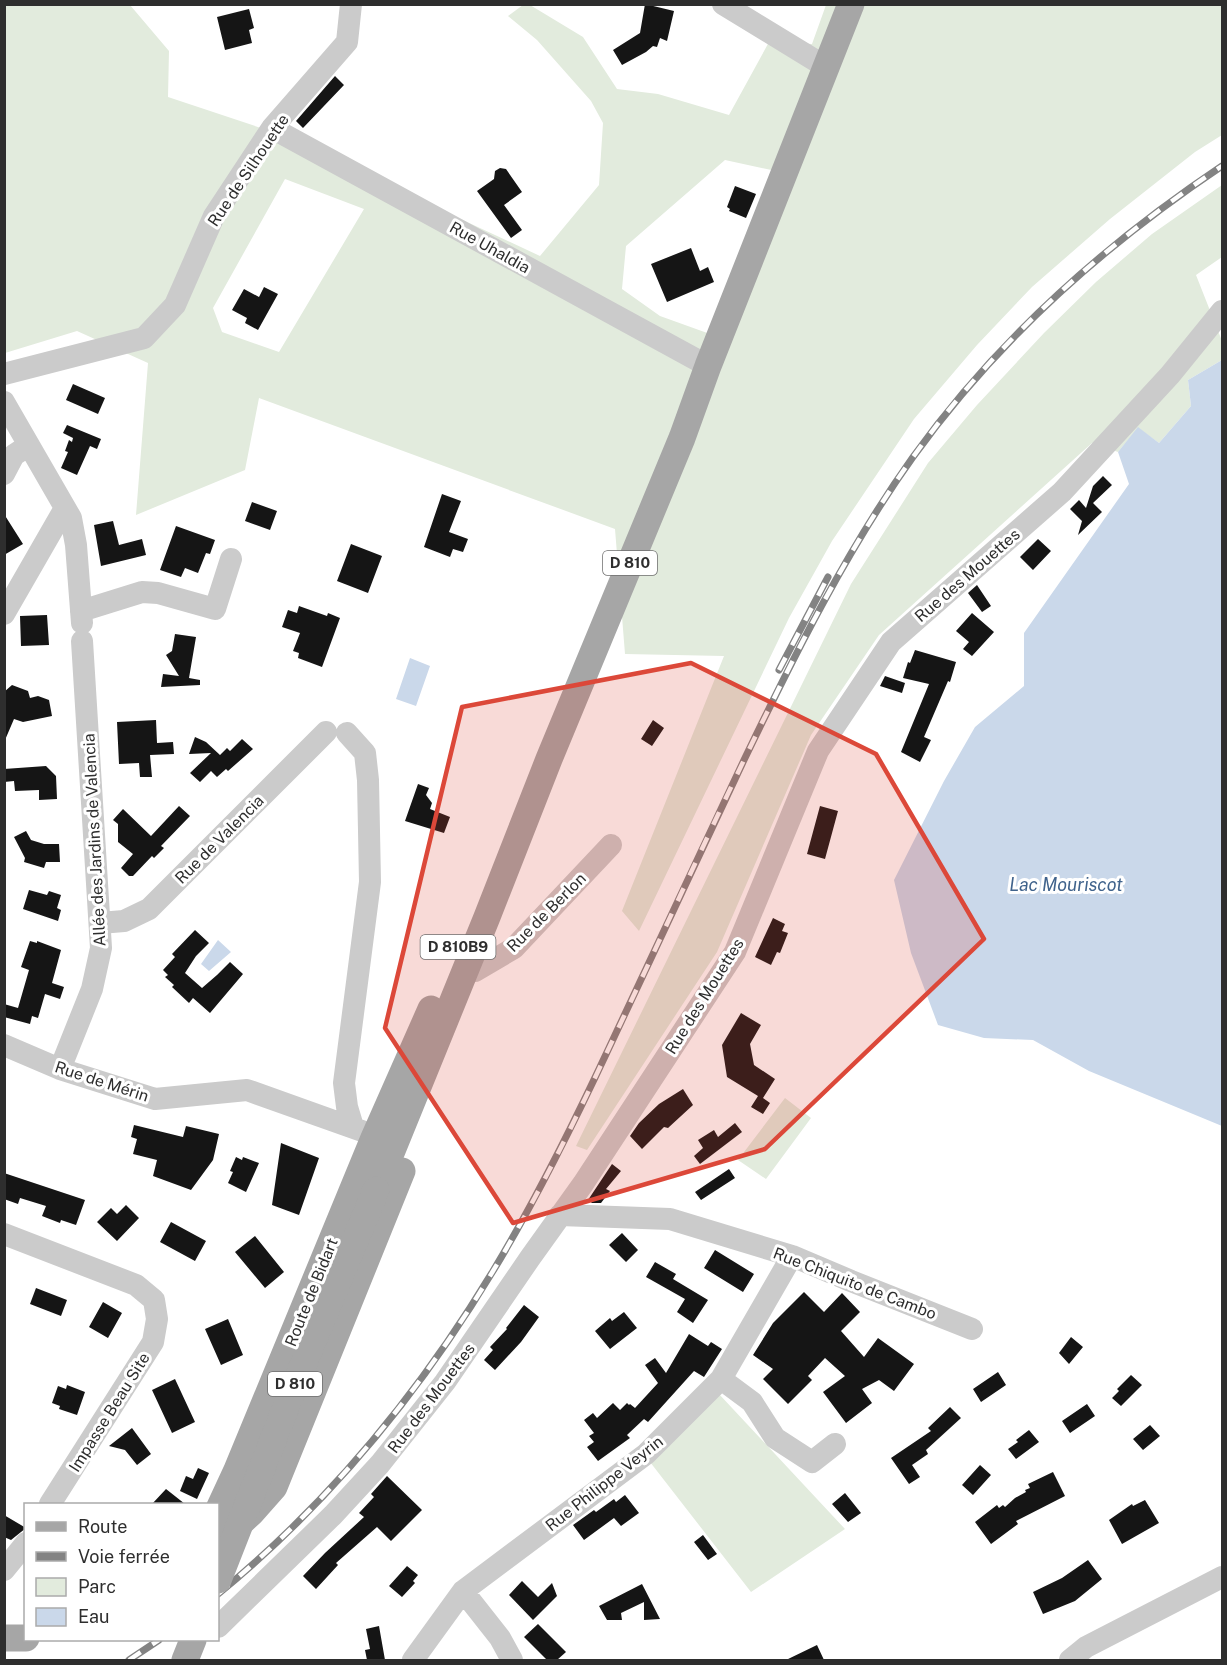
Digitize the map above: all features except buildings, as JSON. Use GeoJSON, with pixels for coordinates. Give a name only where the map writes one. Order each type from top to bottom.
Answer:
{"type":"FeatureCollection","features":[{"type":"Feature","properties":{"kind":"main road","name":"D 810"},"geometry":{"type":"LineString","coordinates":[[219,1577],[293,1389],[682,438],[708,366],[851,4]]}},
{"type":"Feature","properties":{"kind":"main road","name":"D 810B9"},"geometry":{"type":"LineString","coordinates":[[363,1132],[549,759]]}},
{"type":"Feature","properties":{"kind":"main road"},"geometry":{"type":"LineString","coordinates":[[219,1542],[251,1513],[274,1487],[365,1259],[433,1098],[469,1004],[487,917]]}},
{"type":"Feature","properties":{"kind":"main road","name":"Route de Bidart"},"geometry":{"type":"LineString","coordinates":[[219,1509],[237,1470],[363,1132]]}},
{"type":"Feature","properties":{"kind":"main road"},"geometry":{"type":"LineString","coordinates":[[4,1638],[24,1638]]}},
{"type":"Feature","properties":{"kind":"main road"},"geometry":{"type":"LineString","coordinates":[[184,1660],[193,1641]]}},
{"type":"Feature","properties":{"kind":"street","name":"Rue de Silhouette"},"geometry":{"type":"LineString","coordinates":[[4,374],[144,338],[175,305],[214,216],[272,128],[347,42],[351,4]]}},
{"type":"Feature","properties":{"kind":"street"},"geometry":{"type":"LineString","coordinates":[[723,4],[825,67]]}},
{"type":"Feature","properties":{"kind":"street","name":"Rue Uhaldia"},"geometry":{"type":"LineString","coordinates":[[272,128],[708,366]]}},
{"type":"Feature","properties":{"kind":"street","name":"Rue des Mouettes"},"geometry":{"type":"LineString","coordinates":[[219,1627],[333,1515],[380,1464],[445,1382],[560,1215],[735,952],[818,751],[891,642],[1062,492],[1170,375],[1222,311]]}},
{"type":"Feature","properties":{"kind":"street","name":"Allée des Jardins de Valencia"},"geometry":{"type":"LineString","coordinates":[[4,402],[71,518],[76,545],[100,948],[92,989],[60,1069]]}},
{"type":"Feature","properties":{"kind":"street"},"geometry":{"type":"LineString","coordinates":[[4,474],[14,455],[29,445]]}},
{"type":"Feature","properties":{"kind":"street"},"geometry":{"type":"LineString","coordinates":[[4,614],[65,508]]}},
{"type":"Feature","properties":{"kind":"street"},"geometry":{"type":"LineString","coordinates":[[82,625],[142,592],[158,593],[215,609],[231,559]]}},
{"type":"Feature","properties":{"kind":"street","name":"Rue de Valencia"},"geometry":{"type":"LineString","coordinates":[[100,923],[124,921],[149,909],[337,733],[365,753],[368,780],[370,882],[344,1083],[347,1107],[363,1132]]}},
{"type":"Feature","properties":{"kind":"street","name":"Rue de Berlon"},"geometry":{"type":"LineString","coordinates":[[475,970],[514,948],[611,845]]}},
{"type":"Feature","properties":{"kind":"street","name":"Rue de Mérin"},"geometry":{"type":"LineString","coordinates":[[4,1045],[60,1069],[155,1099],[247,1090],[363,1132]]}},
{"type":"Feature","properties":{"kind":"street","name":"Rue Chiquito de Cambo"},"geometry":{"type":"LineString","coordinates":[[560,1215],[670,1220],[792,1256],[972,1329]]}},
{"type":"Feature","properties":{"kind":"street","name":"Impasse Beau Site"},"geometry":{"type":"LineString","coordinates":[[4,1234],[136,1285],[154,1300],[157,1319],[153,1342],[51,1503]]}},
{"type":"Feature","properties":{"kind":"street","name":"Rue Philippe Veyrin"},"geometry":{"type":"LineString","coordinates":[[413,1660],[463,1591],[646,1454],[721,1379],[792,1256]]}},
{"type":"Feature","properties":{"kind":"street"},"geometry":{"type":"LineString","coordinates":[[721,1379],[752,1402],[775,1438],[812,1462],[835,1444]]}},
{"type":"Feature","properties":{"kind":"street"},"geometry":{"type":"LineString","coordinates":[[4,1570],[24,1545]]}},
{"type":"Feature","properties":{"kind":"street"},"geometry":{"type":"LineString","coordinates":[[1070,1660],[1086,1647],[1222,1577]]}},
{"type":"Feature","properties":{"kind":"street"},"geometry":{"type":"LineString","coordinates":[[463,1591],[500,1638],[512,1660]]}},
{"type":"Feature","properties":{"kind":"street"},"geometry":{"type":"LineString","coordinates":[[184,1660],[204,1641]]}},
{"type":"Feature","properties":{"kind":"highlighted area"},"geometry":{"type":"Polygon","coordinates":[[[691,663],[876,754],[984,939],[765,1149],[513,1223],[385,1028],[462,707],[691,663]]]}},
{"type":"Feature","properties":{"kind":"green space"},"geometry":{"type":"Polygon","coordinates":[[[5,5],[130,5],[169,51],[168,97],[276,133],[540,256],[599,185],[603,123],[591,101],[537,40],[508,16],[523,5],[530,5],[583,37],[617,89],[658,94],[729,115],[769,42],[812,44],[826,5],[1222,5],[1222,135],[1195,152],[1110,219],[1032,287],[977,345],[914,419],[832,541],[789,618],[639,931],[622,911],[724,656],[625,654],[615,529],[259,398],[245,470],[136,515],[148,363],[77,331],[5,353],[5,5]],[[725,160],[626,246],[622,289],[660,316],[710,334],[776,171],[725,160]],[[285,179],[213,308],[222,332],[279,352],[364,209],[285,179]]]}},
{"type":"Feature","properties":{"kind":"green space"},"geometry":{"type":"Polygon","coordinates":[[[1222,185],[1222,257],[1196,275],[1222,341],[1222,360],[1188,380],[1191,406],[1159,443],[1138,428],[1118,452],[1092,443],[879,635],[811,735],[717,952],[587,1150],[576,1146],[851,584],[928,463],[977,405],[1044,333],[1096,282],[1152,234],[1222,185]]]}},
{"type":"Feature","properties":{"kind":"green space"},"geometry":{"type":"Polygon","coordinates":[[[785,1098],[811,1118],[766,1179],[738,1160],[785,1098]]]}},
{"type":"Feature","properties":{"kind":"green space"},"geometry":{"type":"Polygon","coordinates":[[[719,1394],[845,1529],[751,1592],[650,1462],[719,1394]]]}},
{"type":"Feature","properties":{"kind":"water","name":"Lac Mouriscot"},"geometry":{"type":"Polygon","coordinates":[[[1222,360],[1222,1126],[1089,1071],[1033,1040],[984,1038],[938,1025],[911,953],[894,880],[944,781],[975,727],[1024,686],[1024,633],[1129,484],[1118,452],[1138,427],[1159,443],[1191,406],[1188,380],[1222,360]]]}},
{"type":"Feature","properties":{"kind":"water"},"geometry":{"type":"Polygon","coordinates":[[[410,658],[430,666],[416,706],[396,699],[410,658]]]}},
{"type":"Feature","properties":{"kind":"water"},"geometry":{"type":"Polygon","coordinates":[[[218,940],[231,952],[209,971],[201,964],[218,940]]]}},
{"type":"Feature","properties":{"kind":"railway"},"geometry":{"type":"LineString","coordinates":[[219,1593],[297,1523],[369,1444],[435,1360],[493,1271],[568,1134],[744,760],[802,643],[865,529],[913,457],[980,373],[1055,297],[1136,228],[1222,166]]}},
{"type":"Feature","properties":{"kind":"railway"},"geometry":{"type":"LineString","coordinates":[[779,670],[828,577]]}},
{"type":"Feature","properties":{"kind":"railway"},"geometry":{"type":"LineString","coordinates":[[129,1660],[158,1641]]}}]}
